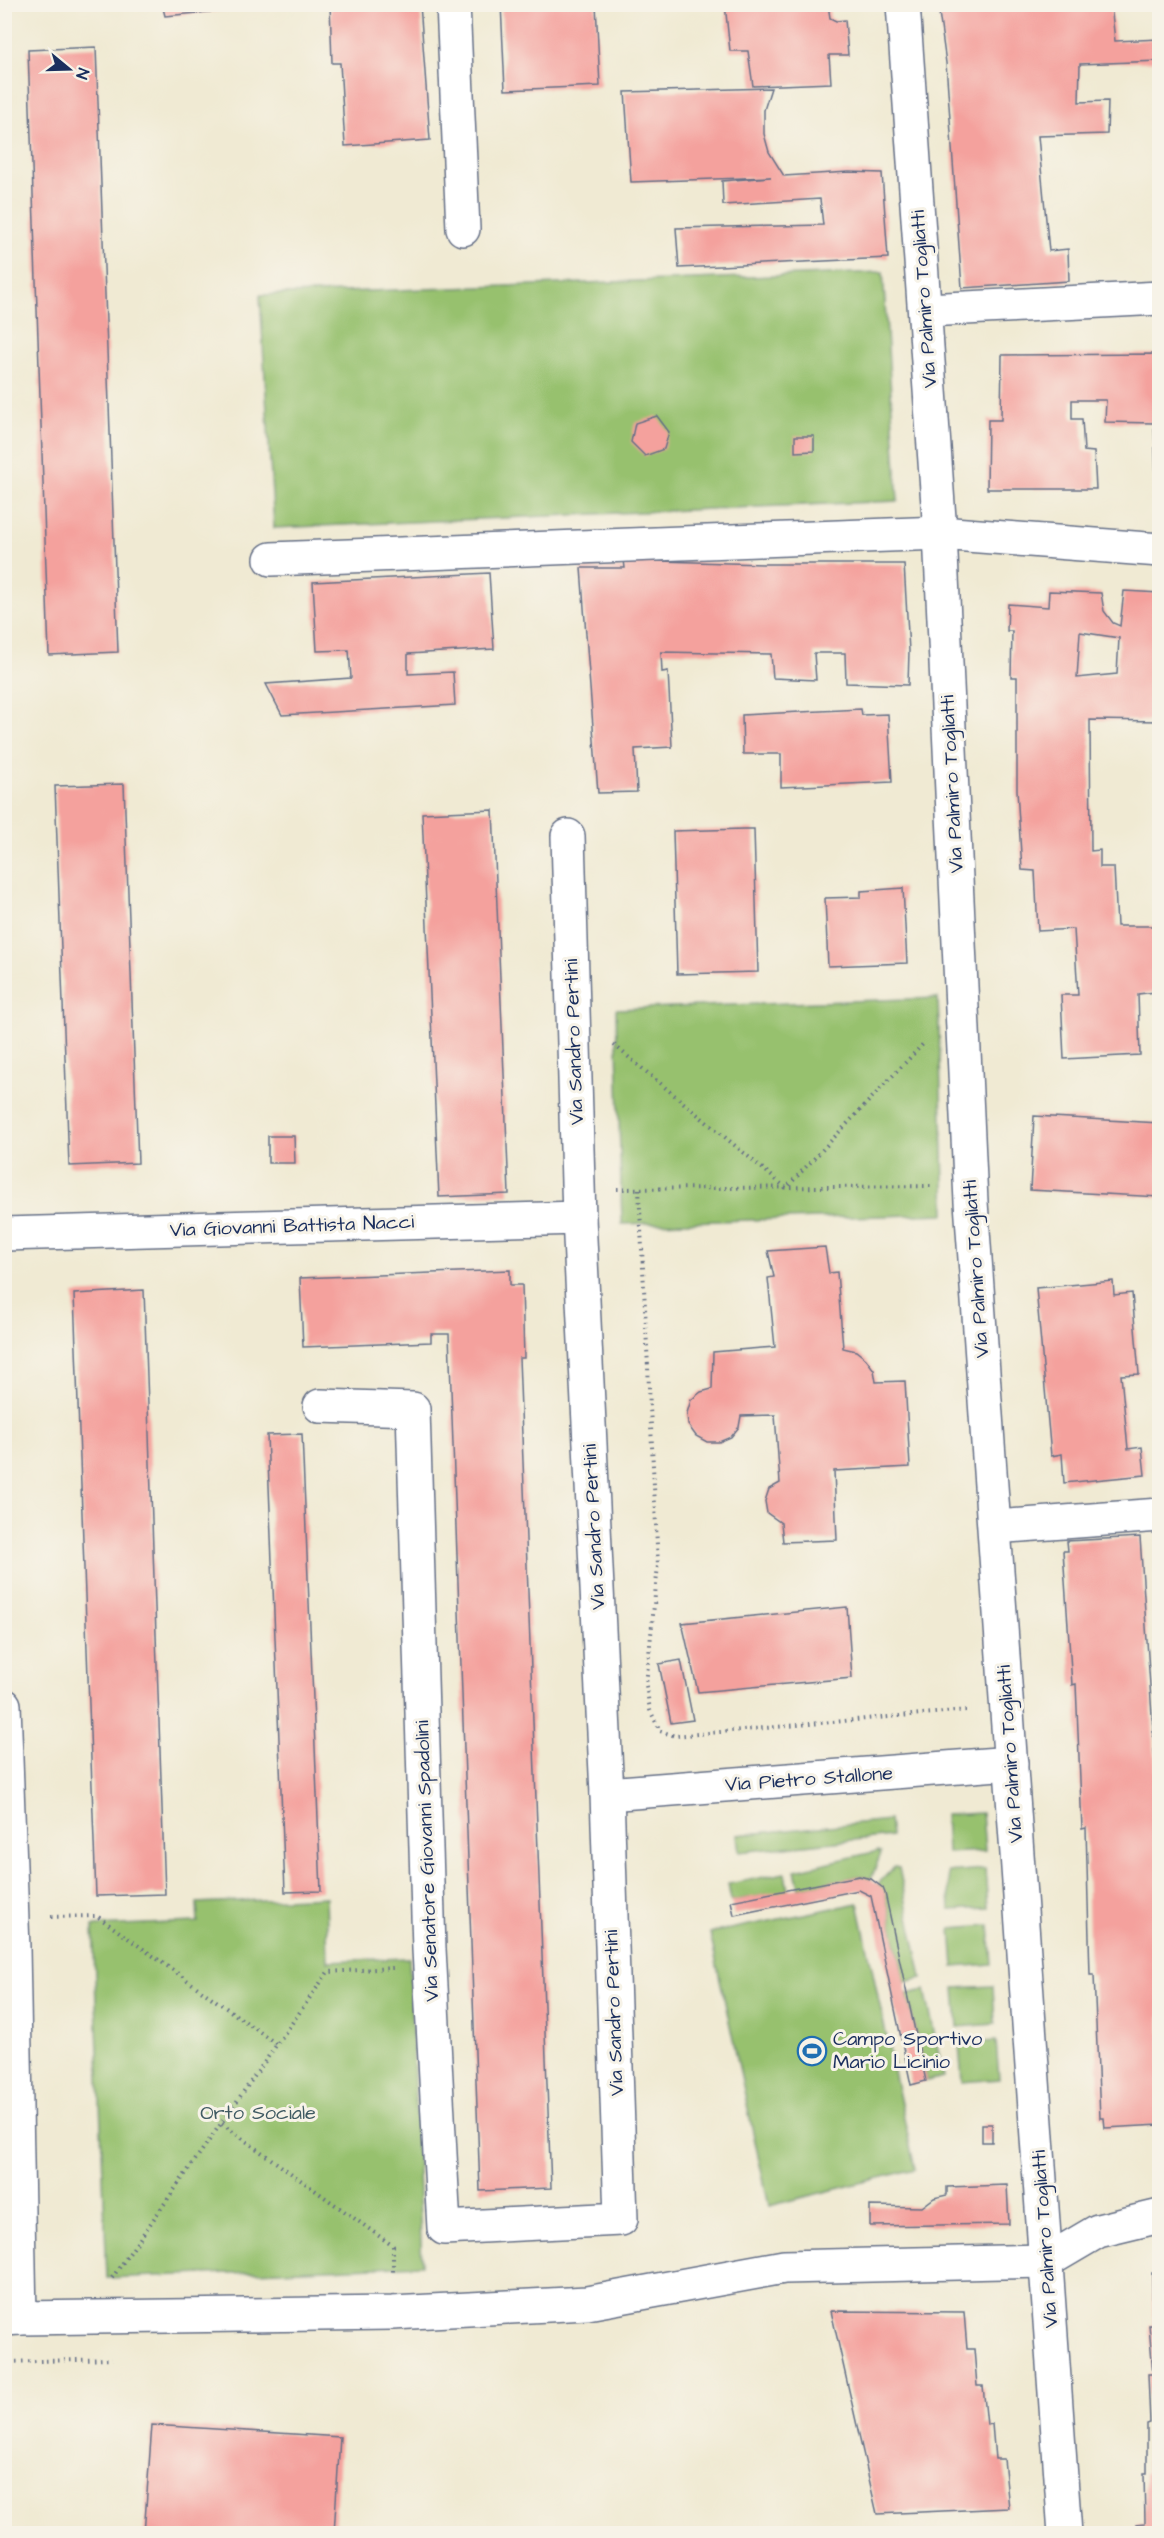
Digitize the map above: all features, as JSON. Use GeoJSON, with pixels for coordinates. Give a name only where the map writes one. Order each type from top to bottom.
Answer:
{"type":"FeatureCollection","features":[{"type":"Feature","properties":{"kind":"street"},"geometry":{"type":"LineString","coordinates":[[453,4],[463,229]]}},
{"type":"Feature","properties":{"kind":"street","name":"Via Palmiro Togliatti"},"geometry":{"type":"LineString","coordinates":[[903,4],[940,533],[970,1186],[1065,2534]]}},
{"type":"Feature","properties":{"kind":"street"},"geometry":{"type":"LineString","coordinates":[[926,310],[1160,298]]}},
{"type":"Feature","properties":{"kind":"street"},"geometry":{"type":"LineString","coordinates":[[271,559],[940,533],[1160,550]]}},
{"type":"Feature","properties":{"kind":"street","name":"Via Sandro Pertini"},"geometry":{"type":"LineString","coordinates":[[568,836],[579,1204],[607,1794],[621,2218]]}},
{"type":"Feature","properties":{"kind":"street","name":"Via Giovanni Battista Nacci"},"geometry":{"type":"LineString","coordinates":[[4,1234],[579,1204]]}},
{"type":"Feature","properties":{"kind":"street","name":"Via Senatore Giovanni Spadolini"},"geometry":{"type":"LineString","coordinates":[[320,1406],[413,1408],[429,1937],[444,2228],[621,2218]]}},
{"type":"Feature","properties":{"kind":"street"},"geometry":{"type":"LineString","coordinates":[[995,1527],[1160,1515]]}},
{"type":"Feature","properties":{"kind":"street"},"geometry":{"type":"LineString","coordinates":[[4,1704],[12,1918],[12,2319],[392,2313],[587,2303],[784,2267],[1047,2261],[1098,2231],[1160,2216]]}},
{"type":"Feature","properties":{"kind":"street","name":"Via Pietro Stallone"},"geometry":{"type":"LineString","coordinates":[[607,1794],[1011,1763]]}},
{"type":"Feature","properties":{"kind":"path"},"geometry":{"type":"LineString","coordinates":[[786,1188],[962,1003]]}},
{"type":"Feature","properties":{"kind":"path"},"geometry":{"type":"LineString","coordinates":[[573,1010],[786,1188]]}},
{"type":"Feature","properties":{"kind":"path"},"geometry":{"type":"LineString","coordinates":[[579,1204],[639,1189],[970,1186]]}},
{"type":"Feature","properties":{"kind":"path"},"geometry":{"type":"LineString","coordinates":[[639,1189],[658,1565],[646,1685],[650,1710],[660,1731],[675,1736],[972,1709]]}},
{"type":"Feature","properties":{"kind":"path"},"geometry":{"type":"LineString","coordinates":[[12,1918],[97,1916],[278,2045]]}},
{"type":"Feature","properties":{"kind":"path"},"geometry":{"type":"LineString","coordinates":[[83,2318],[328,1972],[399,1967]]}},
{"type":"Feature","properties":{"kind":"path"},"geometry":{"type":"LineString","coordinates":[[222,2124],[393,2247],[392,2313]]}},
{"type":"Feature","properties":{"kind":"path"},"geometry":{"type":"LineString","coordinates":[[4,2362],[120,2359]]}},
{"type":"Feature","properties":{"kind":"green space"},"geometry":{"type":"Polygon","coordinates":[[[883,272],[898,501],[274,528],[260,295],[883,272]]]}},
{"type":"Feature","properties":{"kind":"green space"},"geometry":{"type":"Polygon","coordinates":[[[938,998],[945,1214],[622,1224],[616,1009],[938,998]]]}},
{"type":"Feature","properties":{"kind":"green space"},"geometry":{"type":"Polygon","coordinates":[[[982,1813],[985,1851],[947,1853],[945,1815],[982,1813]]]}},
{"type":"Feature","properties":{"kind":"green space"},"geometry":{"type":"Polygon","coordinates":[[[889,1820],[891,1836],[739,1852],[737,1835],[889,1820]]]}},
{"type":"Feature","properties":{"kind":"green space"},"geometry":{"type":"Polygon","coordinates":[[[878,1851],[881,1853],[871,1879],[859,1876],[799,1888],[795,1870],[878,1851]]]}},
{"type":"Feature","properties":{"kind":"green space"},"geometry":{"type":"Polygon","coordinates":[[[894,1867],[899,1868],[922,1978],[905,1982],[885,1893],[878,1884],[894,1867]]]}},
{"type":"Feature","properties":{"kind":"green space"},"geometry":{"type":"Polygon","coordinates":[[[985,1869],[988,1908],[950,1910],[948,1872],[985,1869]]]}},
{"type":"Feature","properties":{"kind":"green space"},"geometry":{"type":"Polygon","coordinates":[[[785,1873],[788,1891],[731,1901],[728,1884],[785,1873]]]}},
{"type":"Feature","properties":{"kind":"green space","name":"Orto Sociale"},"geometry":{"type":"Polygon","coordinates":[[[326,1897],[328,1961],[409,1958],[422,2265],[107,2278],[93,1926],[198,1922],[197,1903],[326,1897]]]}},
{"type":"Feature","properties":{"kind":"green space","name":"Campo Sportivo Mario Licinio"},"geometry":{"type":"Polygon","coordinates":[[[858,1903],[915,2169],[769,2206],[710,1933],[858,1903]]]}},
{"type":"Feature","properties":{"kind":"green space"},"geometry":{"type":"Polygon","coordinates":[[[989,1925],[992,1964],[954,1967],[951,1928],[989,1925]]]}},
{"type":"Feature","properties":{"kind":"green space"},"geometry":{"type":"Polygon","coordinates":[[[993,1986],[995,2024],[958,2027],[955,1988],[993,1986]]]}},
{"type":"Feature","properties":{"kind":"green space"},"geometry":{"type":"Polygon","coordinates":[[[925,1990],[944,2077],[926,2081],[907,1994],[925,1990]]]}},
{"type":"Feature","properties":{"kind":"green space"},"geometry":{"type":"Polygon","coordinates":[[[996,2041],[999,2079],[962,2082],[959,2044],[996,2041]]]}},
{"type":"Feature","properties":{"kind":"building"},"geometry":{"type":"Polygon","coordinates":[[[162,4],[229,4],[230,10],[165,16],[162,4]]]}},
{"type":"Feature","properties":{"kind":"building"},"geometry":{"type":"Polygon","coordinates":[[[330,4],[420,4],[430,140],[345,146],[340,63],[332,63],[330,4]]]}},
{"type":"Feature","properties":{"kind":"building"},"geometry":{"type":"Polygon","coordinates":[[[501,4],[596,4],[600,86],[505,90],[501,4]]]}},
{"type":"Feature","properties":{"kind":"building"},"geometry":{"type":"Polygon","coordinates":[[[725,4],[828,4],[830,18],[836,21],[845,20],[848,55],[829,55],[831,83],[753,86],[748,51],[730,51],[725,4]]]}},
{"type":"Feature","properties":{"kind":"building"},"geometry":{"type":"Polygon","coordinates":[[[1111,4],[1115,41],[1160,39],[1160,61],[1080,64],[1079,102],[1108,101],[1107,134],[1038,136],[1049,251],[1068,249],[1069,281],[962,288],[946,63],[938,5],[1111,4]]]}},
{"type":"Feature","properties":{"kind":"building"},"geometry":{"type":"Polygon","coordinates":[[[96,47],[118,652],[49,655],[28,50],[96,47]]]}},
{"type":"Feature","properties":{"kind":"building"},"geometry":{"type":"Polygon","coordinates":[[[771,88],[764,110],[764,134],[769,152],[784,176],[849,172],[882,173],[888,258],[679,268],[676,228],[823,225],[820,199],[723,205],[722,181],[771,177],[631,182],[625,92],[771,88]]]}},
{"type":"Feature","properties":{"kind":"building"},"geometry":{"type":"Polygon","coordinates":[[[1160,354],[1160,509],[1157,509],[1154,423],[1105,422],[1106,400],[1072,400],[1072,419],[1082,419],[1084,451],[1094,452],[1096,489],[987,489],[988,420],[1001,420],[1002,355],[1160,354]]]}},
{"type":"Feature","properties":{"kind":"building"},"geometry":{"type":"Polygon","coordinates":[[[657,416],[669,432],[664,449],[645,456],[631,442],[635,423],[657,416]]]}},
{"type":"Feature","properties":{"kind":"building"},"geometry":{"type":"Polygon","coordinates":[[[795,436],[814,436],[814,451],[795,452],[795,436]]]}},
{"type":"Feature","properties":{"kind":"building"},"geometry":{"type":"Polygon","coordinates":[[[624,560],[763,564],[904,564],[909,651],[908,685],[846,683],[845,653],[814,653],[816,680],[773,678],[771,654],[661,652],[662,672],[668,671],[672,747],[635,749],[637,792],[598,793],[581,568],[625,568],[624,560]]]}},
{"type":"Feature","properties":{"kind":"building"},"geometry":{"type":"Polygon","coordinates":[[[489,573],[494,649],[408,654],[408,674],[453,672],[455,705],[282,715],[266,684],[351,678],[349,650],[317,651],[313,582],[489,573]]]}},
{"type":"Feature","properties":{"kind":"building"},"geometry":{"type":"Polygon","coordinates":[[[1049,591],[1101,593],[1104,611],[1113,623],[1120,626],[1124,591],[1160,593],[1160,721],[1090,720],[1091,851],[1100,850],[1100,867],[1114,867],[1117,926],[1154,926],[1156,992],[1138,994],[1140,1055],[1064,1059],[1061,995],[1078,995],[1074,929],[1038,931],[1035,871],[1022,870],[1017,790],[1017,677],[1011,677],[1012,631],[1007,631],[1008,604],[1048,607],[1049,591]],[[1080,632],[1077,678],[1117,674],[1119,638],[1080,632]]]}},
{"type":"Feature","properties":{"kind":"building"},"geometry":{"type":"Polygon","coordinates":[[[861,709],[862,715],[888,714],[892,782],[781,787],[781,754],[743,754],[742,715],[861,709]]]}},
{"type":"Feature","properties":{"kind":"building"},"geometry":{"type":"Polygon","coordinates":[[[124,784],[138,1163],[69,1166],[55,786],[124,784]]]}},
{"type":"Feature","properties":{"kind":"building"},"geometry":{"type":"Polygon","coordinates":[[[493,810],[509,1194],[439,1197],[422,813],[493,810]]]}},
{"type":"Feature","properties":{"kind":"building"},"geometry":{"type":"Polygon","coordinates":[[[754,829],[758,972],[677,974],[673,831],[754,829]]]}},
{"type":"Feature","properties":{"kind":"building"},"geometry":{"type":"Polygon","coordinates":[[[903,888],[907,963],[828,966],[825,898],[861,897],[861,891],[903,888]]]}},
{"type":"Feature","properties":{"kind":"building"},"geometry":{"type":"Polygon","coordinates":[[[1034,1116],[1160,1123],[1160,1197],[1030,1190],[1034,1116]]]}},
{"type":"Feature","properties":{"kind":"building"},"geometry":{"type":"Polygon","coordinates":[[[268,1136],[294,1136],[295,1163],[268,1163],[268,1136]]]}},
{"type":"Feature","properties":{"kind":"building"},"geometry":{"type":"Polygon","coordinates":[[[825,1247],[829,1273],[837,1272],[843,1348],[856,1351],[866,1359],[874,1370],[876,1382],[905,1381],[910,1467],[834,1471],[837,1540],[783,1542],[781,1523],[767,1513],[765,1501],[769,1489],[780,1483],[775,1415],[741,1416],[739,1427],[731,1437],[719,1442],[707,1442],[696,1436],[688,1425],[687,1413],[691,1400],[701,1392],[712,1389],[713,1352],[775,1347],[768,1278],[774,1277],[768,1251],[825,1247]]]}},
{"type":"Feature","properties":{"kind":"building"},"geometry":{"type":"Polygon","coordinates":[[[510,1270],[510,1285],[522,1285],[524,1358],[519,1358],[551,2188],[480,2191],[449,1334],[431,1334],[431,1342],[303,1347],[300,1278],[510,1270]]]}},
{"type":"Feature","properties":{"kind":"building"},"geometry":{"type":"Polygon","coordinates":[[[1113,1281],[1114,1295],[1132,1293],[1139,1374],[1121,1375],[1128,1449],[1142,1447],[1145,1475],[1064,1483],[1062,1454],[1051,1456],[1036,1288],[1113,1281]]]}},
{"type":"Feature","properties":{"kind":"building"},"geometry":{"type":"Polygon","coordinates":[[[144,1290],[165,1894],[96,1896],[74,1294],[144,1290]]]}},
{"type":"Feature","properties":{"kind":"building"},"geometry":{"type":"Polygon","coordinates":[[[302,1434],[321,1891],[285,1892],[267,1435],[302,1434]]]}},
{"type":"Feature","properties":{"kind":"building"},"geometry":{"type":"Polygon","coordinates":[[[1140,1537],[1160,1834],[1160,2125],[1105,2128],[1104,2118],[1100,2118],[1094,1975],[1090,1975],[1086,1828],[1082,1829],[1076,1684],[1072,1685],[1063,1551],[1068,1551],[1067,1541],[1140,1537]]]}},
{"type":"Feature","properties":{"kind":"building"},"geometry":{"type":"Polygon","coordinates":[[[847,1607],[852,1678],[698,1692],[682,1623],[847,1607]]]}},
{"type":"Feature","properties":{"kind":"building"},"geometry":{"type":"Polygon","coordinates":[[[681,1660],[693,1720],[671,1723],[659,1664],[681,1660]]]}},
{"type":"Feature","properties":{"kind":"building"},"geometry":{"type":"Polygon","coordinates":[[[859,1876],[871,1879],[883,1888],[885,1893],[926,2081],[911,2085],[871,1896],[859,1890],[734,1915],[731,1901],[859,1876]]]}},
{"type":"Feature","properties":{"kind":"building"},"geometry":{"type":"Polygon","coordinates":[[[982,2124],[992,2124],[992,2142],[982,2142],[982,2124]]]}},
{"type":"Feature","properties":{"kind":"building"},"geometry":{"type":"Polygon","coordinates":[[[1007,2185],[1009,2224],[870,2226],[870,2206],[922,2207],[934,2198],[947,2195],[947,2187],[1007,2185]]]}},
{"type":"Feature","properties":{"kind":"building"},"geometry":{"type":"Polygon","coordinates":[[[1152,2273],[1160,2273],[1160,2534],[1136,2534],[1136,2524],[1145,2523],[1144,2473],[1147,2473],[1147,2424],[1150,2423],[1148,2374],[1153,2374],[1149,2325],[1153,2325],[1152,2273]]]}},
{"type":"Feature","properties":{"kind":"building"},"geometry":{"type":"Polygon","coordinates":[[[831,2311],[964,2312],[967,2349],[974,2349],[977,2386],[983,2386],[987,2425],[992,2424],[995,2459],[1004,2459],[1009,2508],[877,2514],[831,2311]]]}},
{"type":"Feature","properties":{"kind":"building"},"geometry":{"type":"Polygon","coordinates":[[[152,2425],[340,2437],[334,2534],[144,2534],[152,2425]]]}},
{"type":"Feature","properties":{"kind":"place","name":"Campo Sportivo Mario Licinio"},"geometry":{"type":"Point","coordinates":[812,2051]}}]}
